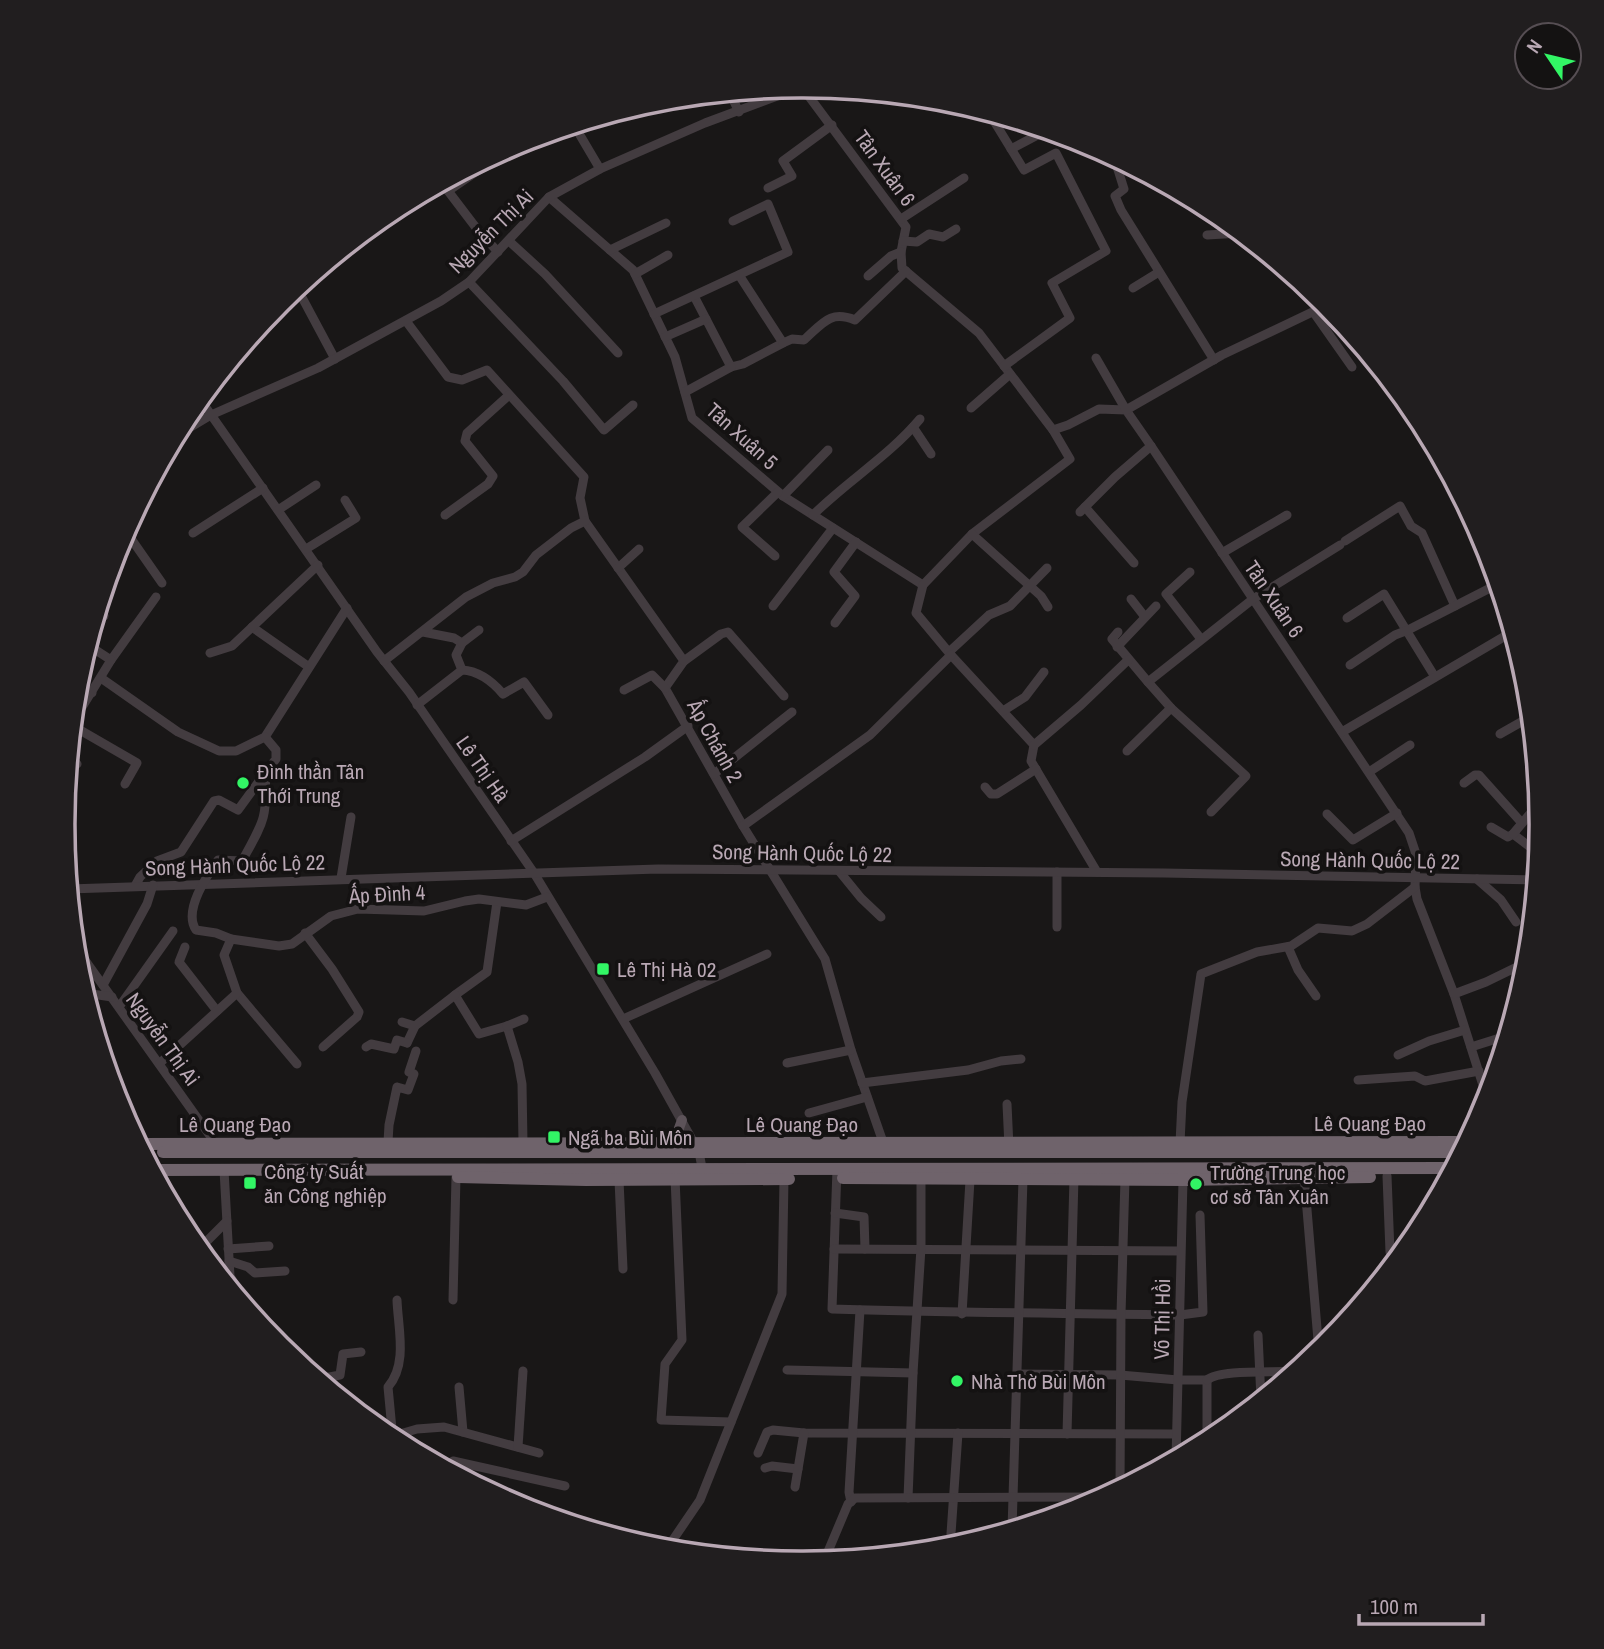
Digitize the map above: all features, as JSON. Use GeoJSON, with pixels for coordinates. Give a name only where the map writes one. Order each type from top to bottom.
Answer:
{"type":"FeatureCollection","features":[{"type":"Feature","properties":{"kind":"highway","name":"Lê Quang Đạo"},"geometry":{"type":"LineString","coordinates":[[153,1151],[388,1142],[674,1142],[696,1147]]}},
{"type":"Feature","properties":{"kind":"highway","name":"Lê Quang Đạo"},"geometry":{"type":"LineString","coordinates":[[149,1145],[219,1148],[885,1148],[1456,1142]]}},
{"type":"Feature","properties":{"kind":"highway","name":"Lê Quang Đạo"},"geometry":{"type":"LineString","coordinates":[[1009,1147],[1451,1152]]}},
{"type":"Feature","properties":{"kind":"highway"},"geometry":{"type":"LineString","coordinates":[[837,1173],[921,1179],[1183,1180],[1442,1168]]}},
{"type":"Feature","properties":{"kind":"highway"},"geometry":{"type":"LineString","coordinates":[[163,1171],[224,1174],[619,1180],[675,1178],[703,1173]]}},
{"type":"Feature","properties":{"kind":"highway"},"geometry":{"type":"LineString","coordinates":[[167,1177],[224,1174],[703,1173],[1304,1173],[1437,1177]]}},
{"type":"Feature","properties":{"kind":"main road"},"geometry":{"type":"LineString","coordinates":[[674,1142],[681,1120]]}},
{"type":"Feature","properties":{"kind":"street","name":"Tân Xuân 6"},"geometry":{"type":"LineString","coordinates":[[812,98],[906,227],[901,252],[902,268],[906,271]]}},
{"type":"Feature","properties":{"kind":"street","name":"Nguyễn Thị Ai"},"geometry":{"type":"LineString","coordinates":[[196,424],[335,359],[407,321],[469,282],[549,197],[600,169],[705,123],[772,99]]}},
{"type":"Feature","properties":{"kind":"street"},"geometry":{"type":"LineString","coordinates":[[734,101],[739,112]]}},
{"type":"Feature","properties":{"kind":"street"},"geometry":{"type":"LineString","coordinates":[[768,188],[792,176],[783,161],[832,125]]}},
{"type":"Feature","properties":{"kind":"street"},"geometry":{"type":"LineString","coordinates":[[971,408],[1007,370],[1070,318],[1052,283],[1106,252],[1056,153],[1024,170],[996,125]]}},
{"type":"Feature","properties":{"kind":"street"},"geometry":{"type":"LineString","coordinates":[[579,133],[600,169]]}},
{"type":"Feature","properties":{"kind":"street"},"geometry":{"type":"LineString","coordinates":[[1011,149],[1036,136]]}},
{"type":"Feature","properties":{"kind":"street"},"geometry":{"type":"LineString","coordinates":[[1118,171],[1124,189],[1115,196],[1121,210],[1214,360]]}},
{"type":"Feature","properties":{"kind":"street"},"geometry":{"type":"LineString","coordinates":[[901,219],[964,178]]}},
{"type":"Feature","properties":{"kind":"street"},"geometry":{"type":"LineString","coordinates":[[448,190],[498,251]]}},
{"type":"Feature","properties":{"kind":"street","name":"Tân Xuân 5"},"geometry":{"type":"LineString","coordinates":[[549,197],[633,270],[675,357],[692,418],[780,494],[923,585]]}},
{"type":"Feature","properties":{"kind":"street"},"geometry":{"type":"LineString","coordinates":[[654,314],[788,252],[768,204],[733,221]]}},
{"type":"Feature","properties":{"kind":"street"},"geometry":{"type":"LineString","coordinates":[[610,250],[666,223]]}},
{"type":"Feature","properties":{"kind":"street"},"geometry":{"type":"LineString","coordinates":[[904,240],[917,242],[929,234],[943,237],[956,229]]}},
{"type":"Feature","properties":{"kind":"street"},"geometry":{"type":"LineString","coordinates":[[1207,235],[1225,234]]}},
{"type":"Feature","properties":{"kind":"street"},"geometry":{"type":"LineString","coordinates":[[509,242],[553,282],[618,353]]}},
{"type":"Feature","properties":{"kind":"street"},"geometry":{"type":"LineString","coordinates":[[868,276],[891,256],[901,252]]}},
{"type":"Feature","properties":{"kind":"street"},"geometry":{"type":"LineString","coordinates":[[635,274],[668,254]]}},
{"type":"Feature","properties":{"kind":"street"},"geometry":{"type":"LineString","coordinates":[[685,392],[792,339],[804,340],[831,317],[841,314],[855,320],[906,271],[979,333],[1053,430],[1070,459],[972,534],[923,585],[916,613],[1034,745]]}},
{"type":"Feature","properties":{"kind":"street"},"geometry":{"type":"LineString","coordinates":[[1133,288],[1159,272]]}},
{"type":"Feature","properties":{"kind":"street"},"geometry":{"type":"LineString","coordinates":[[739,275],[783,343]]}},
{"type":"Feature","properties":{"kind":"street"},"geometry":{"type":"LineString","coordinates":[[469,282],[563,381],[604,430],[634,405]]}},
{"type":"Feature","properties":{"kind":"street"},"geometry":{"type":"LineString","coordinates":[[694,296],[731,367]]}},
{"type":"Feature","properties":{"kind":"street"},"geometry":{"type":"LineString","coordinates":[[302,298],[335,359]]}},
{"type":"Feature","properties":{"kind":"street"},"geometry":{"type":"LineString","coordinates":[[1053,430],[1099,409],[1126,410],[1250,340],[1314,313],[1352,367]]}},
{"type":"Feature","properties":{"kind":"street"},"geometry":{"type":"LineString","coordinates":[[665,337],[706,319]]}},
{"type":"Feature","properties":{"kind":"street"},"geometry":{"type":"LineString","coordinates":[[407,321],[448,377],[462,380],[487,370],[584,477],[580,498],[585,521],[684,662]]}},
{"type":"Feature","properties":{"kind":"street","name":"Tân Xuân 6"},"geometry":{"type":"LineString","coordinates":[[1096,358],[1126,410],[1409,833],[1416,854],[1416,883],[1424,921],[1454,994],[1482,1080]]}},
{"type":"Feature","properties":{"kind":"street"},"geometry":{"type":"LineString","coordinates":[[445,515],[488,484],[492,476],[465,441],[467,433],[509,395]]}},
{"type":"Feature","properties":{"kind":"street","name":"Lê Thị Hà"},"geometry":{"type":"LineString","coordinates":[[207,409],[534,873],[681,1120],[696,1147],[703,1173]]}},
{"type":"Feature","properties":{"kind":"street"},"geometry":{"type":"LineString","coordinates":[[813,515],[916,423],[931,454]]}},
{"type":"Feature","properties":{"kind":"street"},"geometry":{"type":"LineString","coordinates":[[1134,563],[1082,509],[1151,446]]}},
{"type":"Feature","properties":{"kind":"street"},"geometry":{"type":"LineString","coordinates":[[775,556],[742,527],[828,450]]}},
{"type":"Feature","properties":{"kind":"street"},"geometry":{"type":"LineString","coordinates":[[278,510],[316,485]]}},
{"type":"Feature","properties":{"kind":"street"},"geometry":{"type":"LineString","coordinates":[[193,533],[263,488]]}},
{"type":"Feature","properties":{"kind":"street"},"geometry":{"type":"LineString","coordinates":[[306,549],[356,517],[345,499]]}},
{"type":"Feature","properties":{"kind":"street"},"geometry":{"type":"LineString","coordinates":[[1148,682],[1253,599],[1400,506],[1411,526],[1422,533],[1455,606]]}},
{"type":"Feature","properties":{"kind":"street"},"geometry":{"type":"LineString","coordinates":[[1222,553],[1287,515]]}},
{"type":"Feature","properties":{"kind":"street"},"geometry":{"type":"LineString","coordinates":[[384,661],[466,597],[523,572],[536,555],[571,528],[585,521]]}},
{"type":"Feature","properties":{"kind":"street"},"geometry":{"type":"LineString","coordinates":[[772,606],[833,528]]}},
{"type":"Feature","properties":{"kind":"street"},"geometry":{"type":"LineString","coordinates":[[972,534],[1041,596],[1048,607]]}},
{"type":"Feature","properties":{"kind":"street"},"geometry":{"type":"LineString","coordinates":[[133,541],[162,583]]}},
{"type":"Feature","properties":{"kind":"street"},"geometry":{"type":"LineString","coordinates":[[835,623],[855,596],[834,572],[856,542]]}},
{"type":"Feature","properties":{"kind":"street"},"geometry":{"type":"LineString","coordinates":[[618,568],[639,549]]}},
{"type":"Feature","properties":{"kind":"street"},"geometry":{"type":"LineString","coordinates":[[210,653],[232,646],[318,565]]}},
{"type":"Feature","properties":{"kind":"street"},"geometry":{"type":"LineString","coordinates":[[743,826],[870,735],[989,615],[1010,606],[1047,568]]}},
{"type":"Feature","properties":{"kind":"street"},"geometry":{"type":"LineString","coordinates":[[1190,572],[1166,594],[1201,639]]}},
{"type":"Feature","properties":{"kind":"street"},"geometry":{"type":"LineString","coordinates":[[1350,665],[1395,635],[1408,631],[1489,588]]}},
{"type":"Feature","properties":{"kind":"street"},"geometry":{"type":"LineString","coordinates":[[1347,618],[1384,594],[1435,677]]}},
{"type":"Feature","properties":{"kind":"street"},"geometry":{"type":"LineString","coordinates":[[85,704],[111,660],[156,597]]}},
{"type":"Feature","properties":{"kind":"street"},"geometry":{"type":"LineString","coordinates":[[1132,599],[1145,617]]}},
{"type":"Feature","properties":{"kind":"street"},"geometry":{"type":"LineString","coordinates":[[1117,647],[1156,606]]}},
{"type":"Feature","properties":{"kind":"street"},"geometry":{"type":"LineString","coordinates":[[101,678],[178,732],[219,751],[236,751],[265,737],[347,608]]}},
{"type":"Feature","properties":{"kind":"street"},"geometry":{"type":"LineString","coordinates":[[253,627],[309,667]]}},
{"type":"Feature","properties":{"kind":"street"},"geometry":{"type":"LineString","coordinates":[[462,670],[456,655],[462,643],[479,630]]}},
{"type":"Feature","properties":{"kind":"street"},"geometry":{"type":"LineString","coordinates":[[422,632],[453,638],[462,643]]}},
{"type":"Feature","properties":{"kind":"street","name":"Ấp Chánh 2"},"geometry":{"type":"LineString","coordinates":[[784,696],[728,632],[721,634],[684,662],[665,688],[743,826],[825,959],[851,1050],[885,1148]]}},
{"type":"Feature","properties":{"kind":"street"},"geometry":{"type":"LineString","coordinates":[[1118,632],[1112,639],[1128,660],[1171,708],[1246,776],[1211,812]]}},
{"type":"Feature","properties":{"kind":"street"},"geometry":{"type":"LineString","coordinates":[[1342,732],[1504,637]]}},
{"type":"Feature","properties":{"kind":"street"},"geometry":{"type":"LineString","coordinates":[[97,651],[111,660]]}},
{"type":"Feature","properties":{"kind":"street"},"geometry":{"type":"LineString","coordinates":[[1097,872],[1031,761],[1034,745],[1128,660]]}},
{"type":"Feature","properties":{"kind":"street"},"geometry":{"type":"LineString","coordinates":[[417,705],[462,670],[473,671],[492,681],[503,694],[524,682],[548,715]]}},
{"type":"Feature","properties":{"kind":"street"},"geometry":{"type":"LineString","coordinates":[[1003,711],[1025,697],[1044,672]]}},
{"type":"Feature","properties":{"kind":"street"},"geometry":{"type":"LineString","coordinates":[[624,690],[652,675],[665,688]]}},
{"type":"Feature","properties":{"kind":"street"},"geometry":{"type":"LineString","coordinates":[[88,690],[92,693]]}},
{"type":"Feature","properties":{"kind":"street"},"geometry":{"type":"LineString","coordinates":[[1127,751],[1171,708]]}},
{"type":"Feature","properties":{"kind":"street"},"geometry":{"type":"LineString","coordinates":[[714,774],[792,712]]}},
{"type":"Feature","properties":{"kind":"street"},"geometry":{"type":"LineString","coordinates":[[1500,734],[1522,722]]}},
{"type":"Feature","properties":{"kind":"street"},"geometry":{"type":"LineString","coordinates":[[511,841],[646,757],[688,726]]}},
{"type":"Feature","properties":{"kind":"street"},"geometry":{"type":"LineString","coordinates":[[81,729],[137,763],[125,784]]}},
{"type":"Feature","properties":{"kind":"street"},"geometry":{"type":"LineString","coordinates":[[135,886],[157,860],[181,852],[211,804],[219,800],[238,810],[276,759],[276,750],[265,737]]}},
{"type":"Feature","properties":{"kind":"street"},"geometry":{"type":"LineString","coordinates":[[1369,772],[1410,745]]}},
{"type":"Feature","properties":{"kind":"street"},"geometry":{"type":"LineString","coordinates":[[985,786],[991,794],[997,794],[1035,769]]}},
{"type":"Feature","properties":{"kind":"street"},"geometry":{"type":"LineString","coordinates":[[202,883],[218,860],[242,861],[263,823],[267,805],[265,773]]}},
{"type":"Feature","properties":{"kind":"street"},"geometry":{"type":"LineString","coordinates":[[1464,783],[1475,775],[1480,775],[1521,822]]}},
{"type":"Feature","properties":{"kind":"street"},"geometry":{"type":"LineString","coordinates":[[1327,814],[1353,840],[1397,813]]}},
{"type":"Feature","properties":{"kind":"street"},"geometry":{"type":"LineString","coordinates":[[1491,827],[1508,837],[1529,814]]}},
{"type":"Feature","properties":{"kind":"street"},"geometry":{"type":"LineString","coordinates":[[341,878],[351,817]]}},
{"type":"Feature","properties":{"kind":"street"},"geometry":{"type":"LineString","coordinates":[[1513,834],[1528,845]]}},
{"type":"Feature","properties":{"kind":"street","name":"Song Hành Quốc Lộ 22"},"geometry":{"type":"LineString","coordinates":[[78,889],[658,869],[1097,872],[1416,883],[1477,879],[1526,880]]}},
{"type":"Feature","properties":{"kind":"street"},"geometry":{"type":"LineString","coordinates":[[839,871],[881,917]]}},
{"type":"Feature","properties":{"kind":"street"},"geometry":{"type":"LineString","coordinates":[[1056,872],[1057,927]]}},
{"type":"Feature","properties":{"kind":"street"},"geometry":{"type":"LineString","coordinates":[[1477,879],[1501,900],[1516,922]]}},
{"type":"Feature","properties":{"kind":"street","name":"Ấp Đình 4"},"geometry":{"type":"LineString","coordinates":[[202,883],[192,912],[193,925],[201,932],[279,946],[292,944],[331,916],[358,909],[424,911],[479,899],[526,905],[547,897]]}},
{"type":"Feature","properties":{"kind":"street"},"geometry":{"type":"LineString","coordinates":[[1180,1143],[1201,974],[1257,952],[1288,947],[1318,928],[1352,931],[1367,924],[1416,883]]}},
{"type":"Feature","properties":{"kind":"street"},"geometry":{"type":"LineString","coordinates":[[103,985],[147,904],[153,886]]}},
{"type":"Feature","properties":{"kind":"street"},"geometry":{"type":"LineString","coordinates":[[407,1043],[415,1026],[487,972],[498,902]]}},
{"type":"Feature","properties":{"kind":"street"},"geometry":{"type":"LineString","coordinates":[[119,1007],[173,930]]}},
{"type":"Feature","properties":{"kind":"street"},"geometry":{"type":"LineString","coordinates":[[305,933],[359,1012],[357,1017],[323,1047]]}},
{"type":"Feature","properties":{"kind":"street"},"geometry":{"type":"LineString","coordinates":[[231,939],[224,955],[237,993],[297,1064]]}},
{"type":"Feature","properties":{"kind":"street"},"geometry":{"type":"LineString","coordinates":[[185,947],[179,962],[217,1011]]}},
{"type":"Feature","properties":{"kind":"street"},"geometry":{"type":"LineString","coordinates":[[1288,947],[1298,970],[1316,996]]}},
{"type":"Feature","properties":{"kind":"street"},"geometry":{"type":"LineString","coordinates":[[623,1019],[767,954]]}},
{"type":"Feature","properties":{"kind":"street","name":"Nguyễn Thị Ai"},"geometry":{"type":"LineString","coordinates":[[89,965],[219,1148]]}},
{"type":"Feature","properties":{"kind":"street"},"geometry":{"type":"LineString","coordinates":[[1454,994],[1515,968]]}},
{"type":"Feature","properties":{"kind":"street"},"geometry":{"type":"LineString","coordinates":[[160,1063],[237,993]]}},
{"type":"Feature","properties":{"kind":"street"},"geometry":{"type":"LineString","coordinates":[[96,995],[112,997]]}},
{"type":"Feature","properties":{"kind":"street"},"geometry":{"type":"LineString","coordinates":[[455,995],[479,1034],[524,1019]]}},
{"type":"Feature","properties":{"kind":"street"},"geometry":{"type":"LineString","coordinates":[[402,1022],[415,1026]]}},
{"type":"Feature","properties":{"kind":"street"},"geometry":{"type":"LineString","coordinates":[[507,1026],[522,1084],[523,1143]]}},
{"type":"Feature","properties":{"kind":"street"},"geometry":{"type":"LineString","coordinates":[[1398,1055],[1429,1041],[1465,1030]]}},
{"type":"Feature","properties":{"kind":"street"},"geometry":{"type":"LineString","coordinates":[[1471,1047],[1496,1039]]}},
{"type":"Feature","properties":{"kind":"street"},"geometry":{"type":"LineString","coordinates":[[366,1047],[371,1044],[394,1049],[397,1040],[412,1044],[411,1050],[418,1052],[409,1072],[414,1074],[408,1090],[397,1087],[388,1142]]}},
{"type":"Feature","properties":{"kind":"street"},"geometry":{"type":"LineString","coordinates":[[787,1063],[851,1050]]}},
{"type":"Feature","properties":{"kind":"street"},"geometry":{"type":"LineString","coordinates":[[862,1083],[968,1070],[1001,1061],[1021,1059]]}},
{"type":"Feature","properties":{"kind":"street"},"geometry":{"type":"LineString","coordinates":[[1358,1080],[1415,1076],[1425,1081],[1479,1071]]}},
{"type":"Feature","properties":{"kind":"street"},"geometry":{"type":"LineString","coordinates":[[809,1113],[867,1097]]}},
{"type":"Feature","properties":{"kind":"street"},"geometry":{"type":"LineString","coordinates":[[1007,1104],[1009,1147]]}},
{"type":"Feature","properties":{"kind":"street"},"geometry":{"type":"LineString","coordinates":[[837,1173],[832,1309],[962,1314],[1018,1312],[1180,1315],[1203,1312],[1200,1215]]}},
{"type":"Feature","properties":{"kind":"street"},"geometry":{"type":"LineString","coordinates":[[1304,1173],[1318,1336]]}},
{"type":"Feature","properties":{"kind":"street"},"geometry":{"type":"LineString","coordinates":[[224,1174],[230,1273]]}},
{"type":"Feature","properties":{"kind":"street"},"geometry":{"type":"LineString","coordinates":[[673,1539],[700,1500],[782,1294],[784,1175]]}},
{"type":"Feature","properties":{"kind":"street"},"geometry":{"type":"LineString","coordinates":[[453,1300],[456,1177]]}},
{"type":"Feature","properties":{"kind":"street"},"geometry":{"type":"LineString","coordinates":[[1387,1177],[1390,1251]]}},
{"type":"Feature","properties":{"kind":"street"},"geometry":{"type":"LineString","coordinates":[[675,1178],[682,1340],[665,1364],[661,1420],[731,1422]]}},
{"type":"Feature","properties":{"kind":"street"},"geometry":{"type":"LineString","coordinates":[[1067,1434],[1074,1178]]}},
{"type":"Feature","properties":{"kind":"street"},"geometry":{"type":"LineString","coordinates":[[908,1498],[912,1373],[921,1248],[921,1179]]}},
{"type":"Feature","properties":{"kind":"street"},"geometry":{"type":"LineString","coordinates":[[1012,1520],[1023,1179]]}},
{"type":"Feature","properties":{"kind":"street"},"geometry":{"type":"LineString","coordinates":[[1120,1477],[1125,1179]]}},
{"type":"Feature","properties":{"kind":"street"},"geometry":{"type":"LineString","coordinates":[[619,1180],[624,1269]]}},
{"type":"Feature","properties":{"kind":"street"},"geometry":{"type":"LineString","coordinates":[[962,1314],[971,1180]]}},
{"type":"Feature","properties":{"kind":"street","name":"Võ Thị Hồi"},"geometry":{"type":"LineString","coordinates":[[1177,1447],[1183,1180]]}},
{"type":"Feature","properties":{"kind":"street"},"geometry":{"type":"LineString","coordinates":[[835,1213],[864,1217],[865,1249]]}},
{"type":"Feature","properties":{"kind":"street"},"geometry":{"type":"LineString","coordinates":[[207,1241],[227,1220]]}},
{"type":"Feature","properties":{"kind":"street"},"geometry":{"type":"LineString","coordinates":[[228,1249],[269,1246]]}},
{"type":"Feature","properties":{"kind":"street"},"geometry":{"type":"LineString","coordinates":[[834,1249],[1180,1251]]}},
{"type":"Feature","properties":{"kind":"street"},"geometry":{"type":"LineString","coordinates":[[229,1261],[255,1273],[285,1271]]}},
{"type":"Feature","properties":{"kind":"street"},"geometry":{"type":"LineString","coordinates":[[391,1424],[388,1387],[395,1379],[401,1361],[397,1300]]}},
{"type":"Feature","properties":{"kind":"street"},"geometry":{"type":"LineString","coordinates":[[829,1550],[849,1503],[860,1310]]}},
{"type":"Feature","properties":{"kind":"street"},"geometry":{"type":"LineString","coordinates":[[1258,1335],[1260,1388]]}},
{"type":"Feature","properties":{"kind":"street"},"geometry":{"type":"LineString","coordinates":[[330,1377],[340,1375],[343,1354],[361,1352]]}},
{"type":"Feature","properties":{"kind":"street"},"geometry":{"type":"LineString","coordinates":[[787,1370],[912,1373]]}},
{"type":"Feature","properties":{"kind":"street"},"geometry":{"type":"LineString","coordinates":[[518,1447],[523,1371]]}},
{"type":"Feature","properties":{"kind":"street"},"geometry":{"type":"LineString","coordinates":[[1017,1374],[1120,1375],[1207,1380],[1228,1373],[1279,1372]]}},
{"type":"Feature","properties":{"kind":"street"},"geometry":{"type":"LineString","coordinates":[[1207,1380],[1208,1428]]}},
{"type":"Feature","properties":{"kind":"street"},"geometry":{"type":"LineString","coordinates":[[458,1387],[462,1402],[463,1432]]}},
{"type":"Feature","properties":{"kind":"street"},"geometry":{"type":"LineString","coordinates":[[405,1433],[417,1429],[444,1427],[539,1452]]}},
{"type":"Feature","properties":{"kind":"street"},"geometry":{"type":"LineString","coordinates":[[758,1453],[770,1431],[1176,1434]]}},
{"type":"Feature","properties":{"kind":"street"},"geometry":{"type":"LineString","coordinates":[[795,1487],[804,1433]]}},
{"type":"Feature","properties":{"kind":"street"},"geometry":{"type":"LineString","coordinates":[[951,1535],[958,1433]]}},
{"type":"Feature","properties":{"kind":"street"},"geometry":{"type":"LineString","coordinates":[[454,1462],[565,1486]]}},
{"type":"Feature","properties":{"kind":"street"},"geometry":{"type":"LineString","coordinates":[[765,1468],[772,1466],[798,1469]]}},
{"type":"Feature","properties":{"kind":"street"},"geometry":{"type":"LineString","coordinates":[[849,1503],[855,1498],[1077,1497]]}},
{"type":"Feature","properties":{"kind":"place","name":"Đình thần Tân Thới Trung"},"geometry":{"type":"Point","coordinates":[243,783]}},
{"type":"Feature","properties":{"kind":"place","name":"Lê Thị Hà 02"},"geometry":{"type":"Point","coordinates":[603,969]}},
{"type":"Feature","properties":{"kind":"place","name":"Ngã ba Bùi Môn"},"geometry":{"type":"Point","coordinates":[554,1137]}},
{"type":"Feature","properties":{"kind":"place","name":"Công ty Suất ăn Công nghiệp"},"geometry":{"type":"Point","coordinates":[250,1183]}},
{"type":"Feature","properties":{"kind":"place","name":"Trường Trung học cơ sở Tân Xuân"},"geometry":{"type":"Point","coordinates":[1196,1184]}},
{"type":"Feature","properties":{"kind":"place","name":"Nhà Thờ Bùi Môn"},"geometry":{"type":"Point","coordinates":[957,1381]}}]}
